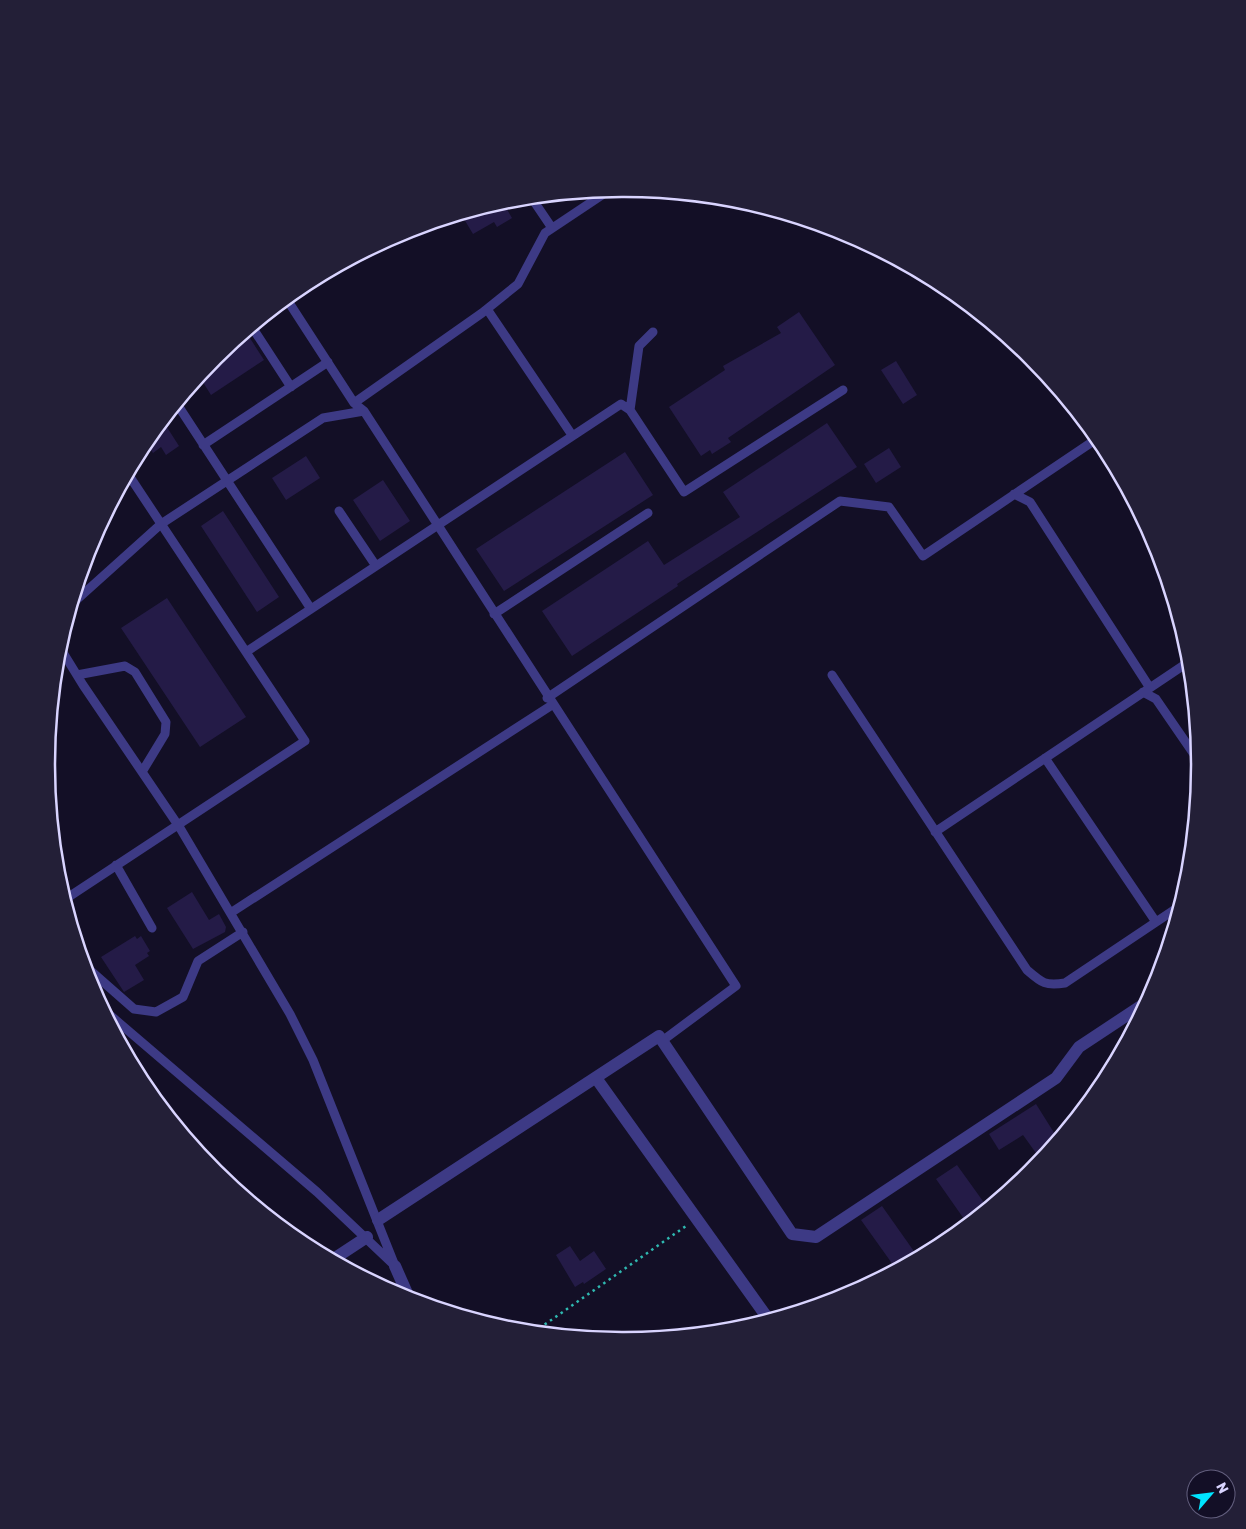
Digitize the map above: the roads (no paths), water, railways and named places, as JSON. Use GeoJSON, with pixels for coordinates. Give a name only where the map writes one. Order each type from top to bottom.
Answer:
{"type":"FeatureCollection","features":[{"type":"Feature","properties":{"kind":"street"},"geometry":{"type":"LineString","coordinates":[[378,1220],[658,1036],[792,1234],[816,1237],[1056,1078],[1079,1047],[1135,1010]]}},
{"type":"Feature","properties":{"kind":"street"},"geometry":{"type":"LineString","coordinates":[[596,1078],[765,1314]]}},
{"type":"Feature","properties":{"kind":"street"},"geometry":{"type":"LineString","coordinates":[[339,1256],[367,1237]]}},
{"type":"Feature","properties":{"kind":"street"},"geometry":{"type":"LineString","coordinates":[[394,1266],[405,1288]]}},
{"type":"Feature","properties":{"kind":"lane"},"geometry":{"type":"LineString","coordinates":[[354,403],[487,309],[518,284],[545,233],[598,198]]}},
{"type":"Feature","properties":{"kind":"lane"},"geometry":{"type":"LineString","coordinates":[[535,203],[552,228]]}},
{"type":"Feature","properties":{"kind":"lane"},"geometry":{"type":"LineString","coordinates":[[290,304],[354,403],[364,412],[736,986],[662,1041]]}},
{"type":"Feature","properties":{"kind":"lane"},"geometry":{"type":"LineString","coordinates":[[487,309],[572,435]]}},
{"type":"Feature","properties":{"kind":"lane"},"geometry":{"type":"LineString","coordinates":[[255,332],[291,387]]}},
{"type":"Feature","properties":{"kind":"lane"},"geometry":{"type":"LineString","coordinates":[[630,410],[639,346],[653,332]]}},
{"type":"Feature","properties":{"kind":"lane"},"geometry":{"type":"LineString","coordinates":[[203,445],[328,362]]}},
{"type":"Feature","properties":{"kind":"lane"},"geometry":{"type":"LineString","coordinates":[[246,652],[621,404],[630,410],[684,492],[843,390]]}},
{"type":"Feature","properties":{"kind":"lane"},"geometry":{"type":"LineString","coordinates":[[180,409],[226,482],[311,609]]}},
{"type":"Feature","properties":{"kind":"lane"},"geometry":{"type":"LineString","coordinates":[[83,589],[161,524],[323,418],[364,412]]}},
{"type":"Feature","properties":{"kind":"lane"},"geometry":{"type":"LineString","coordinates":[[232,912],[550,701],[840,501],[889,507],[923,556],[1091,443]]}},
{"type":"Feature","properties":{"kind":"lane"},"geometry":{"type":"LineString","coordinates":[[70,896],[305,740],[131,479]]}},
{"type":"Feature","properties":{"kind":"lane"},"geometry":{"type":"LineString","coordinates":[[1014,494],[1030,502],[1146,690],[1156,699],[1191,749]]}},
{"type":"Feature","properties":{"kind":"lane"},"geometry":{"type":"LineString","coordinates":[[339,511],[376,566]]}},
{"type":"Feature","properties":{"kind":"lane"},"geometry":{"type":"LineString","coordinates":[[494,614],[648,513]]}},
{"type":"Feature","properties":{"kind":"lane"},"geometry":{"type":"LineString","coordinates":[[66,657],[178,824],[232,912],[290,1014],[309,1053],[378,1220],[394,1266]]}},
{"type":"Feature","properties":{"kind":"lane"},"geometry":{"type":"LineString","coordinates":[[77,675],[124,666],[136,672],[166,722],[166,734],[142,772]]}},
{"type":"Feature","properties":{"kind":"lane"},"geometry":{"type":"LineString","coordinates":[[935,832],[1182,666]]}},
{"type":"Feature","properties":{"kind":"lane"},"geometry":{"type":"LineString","coordinates":[[832,675],[1026,970],[1039,981],[1049,985],[1065,983],[1172,911]]}},
{"type":"Feature","properties":{"kind":"lane"},"geometry":{"type":"LineString","coordinates":[[1045,758],[1156,922]]}},
{"type":"Feature","properties":{"kind":"lane"},"geometry":{"type":"LineString","coordinates":[[116,865],[152,928]]}},
{"type":"Feature","properties":{"kind":"lane"},"geometry":{"type":"LineString","coordinates":[[95,975],[134,1008],[156,1012],[183,997],[198,961],[243,932]]}},
{"type":"Feature","properties":{"kind":"lane"},"geometry":{"type":"LineString","coordinates":[[117,1021],[367,1237],[394,1266]]}}]}
